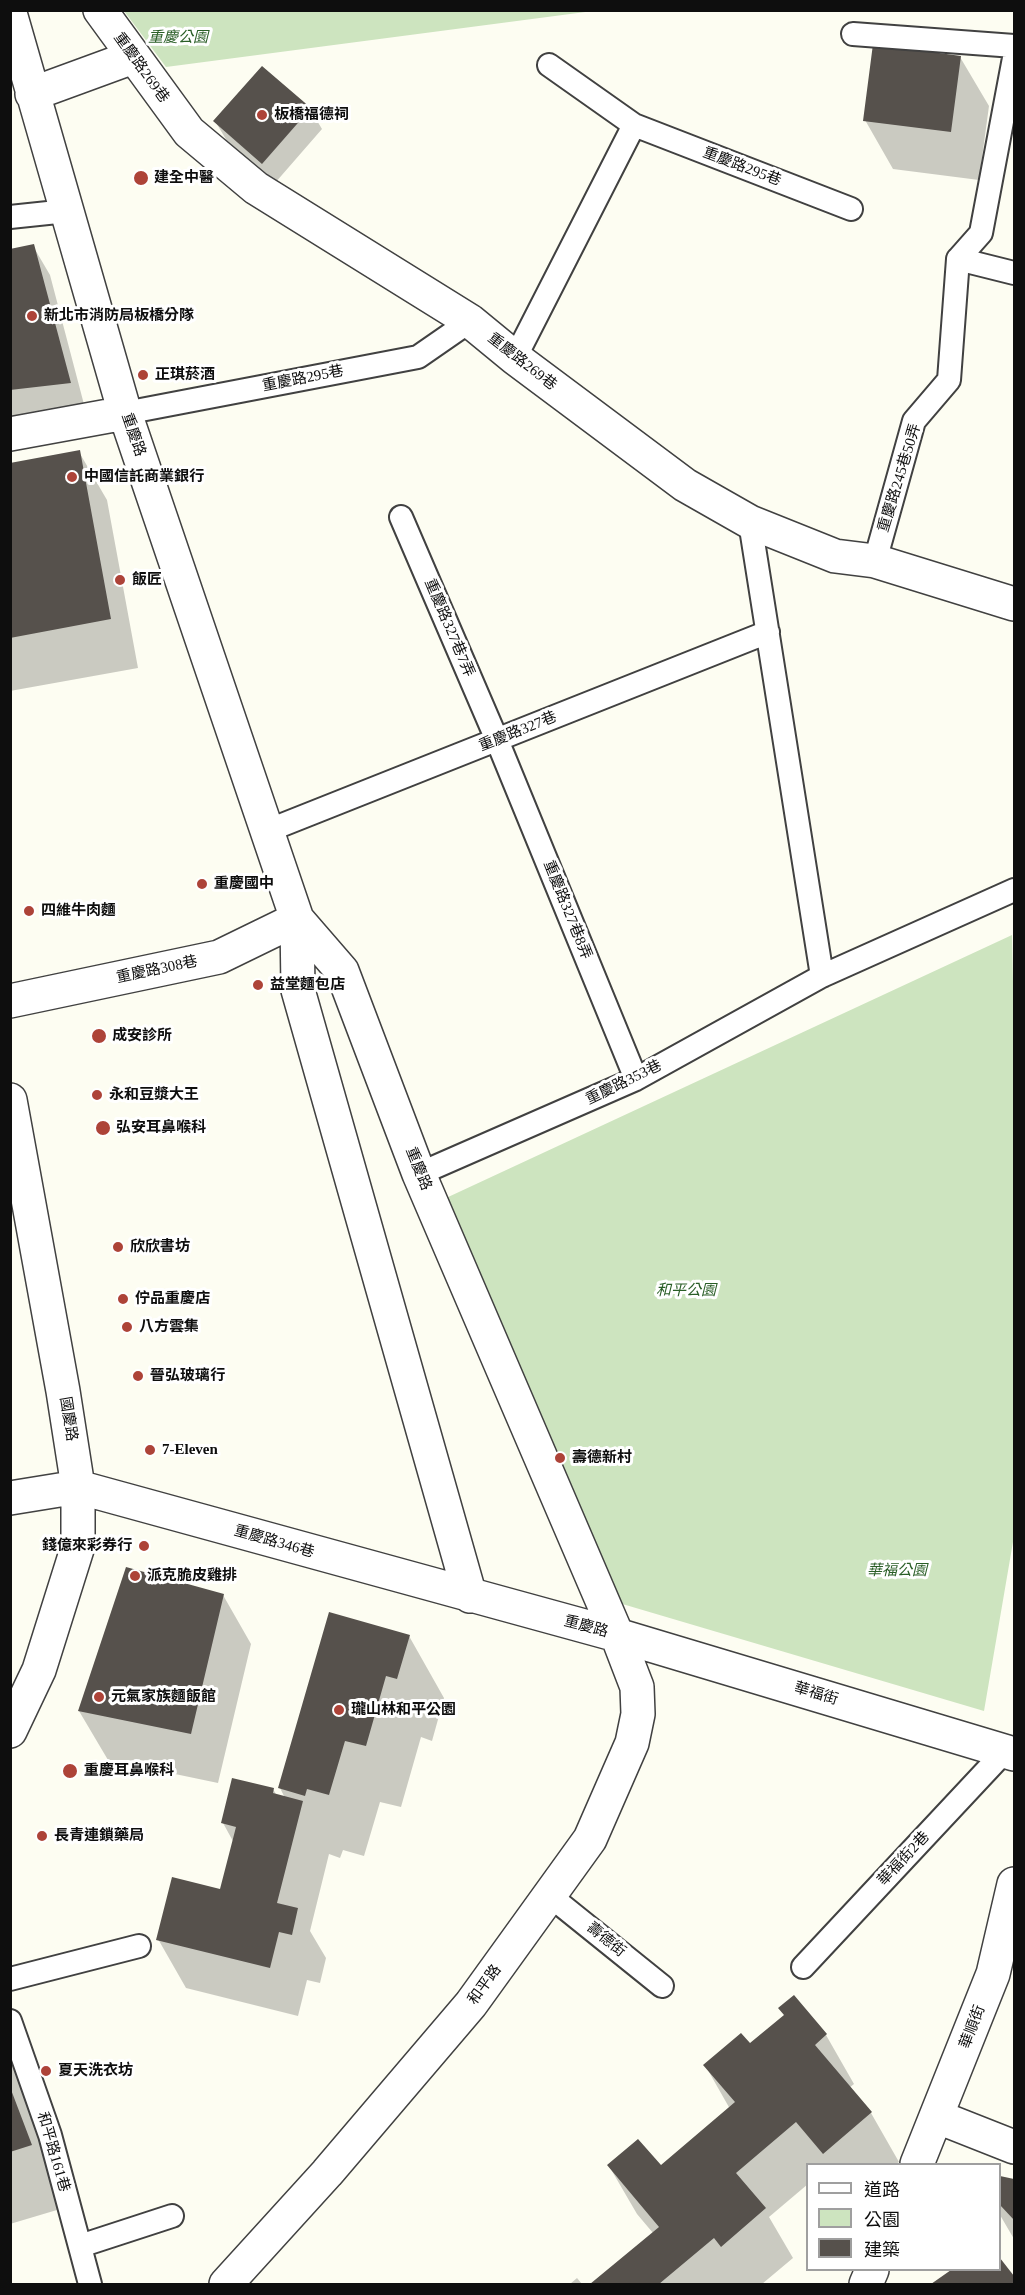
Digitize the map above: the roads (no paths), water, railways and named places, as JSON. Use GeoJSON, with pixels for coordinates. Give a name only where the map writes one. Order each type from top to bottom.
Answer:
{"type":"FeatureCollection","features":[{"type":"Feature","properties":{"kind":"street","name":"重慶路269巷"},"geometry":{"type":"LineString","coordinates":[[100,10],[143,53],[189,132],[256,188],[470,321],[515,358],[686,485],[750,522],[835,556],[875,561],[1014,604]]}},
{"type":"Feature","properties":{"kind":"street","name":"重慶路"},"geometry":{"type":"LineString","coordinates":[[10,13],[125,413],[297,919],[298,990],[470,1596],[618,1635]]}},
{"type":"Feature","properties":{"kind":"street"},"geometry":{"type":"LineString","coordinates":[[32,94],[143,53]]}},
{"type":"Feature","properties":{"kind":"street"},"geometry":{"type":"LineString","coordinates":[[10,434],[125,413]]}},
{"type":"Feature","properties":{"kind":"street","name":"重慶路"},"geometry":{"type":"LineString","coordinates":[[297,919],[342,971],[419,1174],[618,1635]]}},
{"type":"Feature","properties":{"kind":"street","name":"重慶路308巷"},"geometry":{"type":"LineString","coordinates":[[10,1001],[219,957],[297,919]]}},
{"type":"Feature","properties":{"kind":"street","name":"國慶路"},"geometry":{"type":"LineString","coordinates":[[10,1100],[63,1391],[78,1487],[78,1546],[39,1670],[10,1731]]}},
{"type":"Feature","properties":{"kind":"street"},"geometry":{"type":"LineString","coordinates":[[10,1498],[78,1487]]}},
{"type":"Feature","properties":{"kind":"street","name":"重慶路346巷"},"geometry":{"type":"LineString","coordinates":[[78,1487],[470,1596]]}},
{"type":"Feature","properties":{"kind":"street","name":"華福街"},"geometry":{"type":"LineString","coordinates":[[618,1635],[1010,1752]]}},
{"type":"Feature","properties":{"kind":"street","name":"和平路"},"geometry":{"type":"LineString","coordinates":[[226,2284],[327,2173],[471,2004],[590,1839],[632,1743],[638,1714],[637,1687],[618,1635]]}},
{"type":"Feature","properties":{"kind":"street","name":"華順街"},"geometry":{"type":"LineString","coordinates":[[917,2163],[938,2117],[993,1974],[1014,1884]]}},
{"type":"Feature","properties":{"kind":"street"},"geometry":{"type":"LineString","coordinates":[[938,2117],[1014,2148]]}},
{"type":"Feature","properties":{"kind":"lane"},"geometry":{"type":"LineString","coordinates":[[853,34],[1014,46]]}},
{"type":"Feature","properties":{"kind":"lane"},"geometry":{"type":"LineString","coordinates":[[1014,58],[981,233],[958,259],[1014,273]]}},
{"type":"Feature","properties":{"kind":"lane","name":"重慶路295巷"},"geometry":{"type":"LineString","coordinates":[[549,65],[633,125],[851,208]]}},
{"type":"Feature","properties":{"kind":"lane"},"geometry":{"type":"LineString","coordinates":[[515,358],[633,125]]}},
{"type":"Feature","properties":{"kind":"lane"},"geometry":{"type":"LineString","coordinates":[[10,217],[67,211]]}},
{"type":"Feature","properties":{"kind":"lane","name":"重慶路245巷50弄"},"geometry":{"type":"LineString","coordinates":[[875,561],[914,422],[949,380],[958,259]]}},
{"type":"Feature","properties":{"kind":"lane","name":"重慶路295巷"},"geometry":{"type":"LineString","coordinates":[[125,413],[418,357],[470,321]]}},
{"type":"Feature","properties":{"kind":"lane","name":"重慶路327巷7弄"},"geometry":{"type":"LineString","coordinates":[[401,517],[498,740]]}},
{"type":"Feature","properties":{"kind":"lane"},"geometry":{"type":"LineString","coordinates":[[750,522],[822,976]]}},
{"type":"Feature","properties":{"kind":"lane","name":"重慶路327巷"},"geometry":{"type":"LineString","coordinates":[[267,831],[768,632]]}},
{"type":"Feature","properties":{"kind":"lane","name":"重慶路327巷8弄"},"geometry":{"type":"LineString","coordinates":[[498,740],[636,1079]]}},
{"type":"Feature","properties":{"kind":"lane","name":"重慶路353巷"},"geometry":{"type":"LineString","coordinates":[[419,1174],[636,1079],[822,976],[1014,891]]}},
{"type":"Feature","properties":{"kind":"lane","name":"華福街2巷"},"geometry":{"type":"LineString","coordinates":[[803,1967],[1010,1752]]}},
{"type":"Feature","properties":{"kind":"lane","name":"壽德街"},"geometry":{"type":"LineString","coordinates":[[549,1895],[662,1986]]}},
{"type":"Feature","properties":{"kind":"lane"},"geometry":{"type":"LineString","coordinates":[[10,1979],[139,1946]]}},
{"type":"Feature","properties":{"kind":"lane","name":"和平路161巷"},"geometry":{"type":"LineString","coordinates":[[10,2021],[50,2135],[90,2284]]}},
{"type":"Feature","properties":{"kind":"lane"},"geometry":{"type":"LineString","coordinates":[[80,2246],[172,2216]]}},
{"type":"Feature","properties":{"kind":"place","name":"板橋福德祠"},"geometry":{"type":"Point","coordinates":[262,115]}},
{"type":"Feature","properties":{"kind":"place","name":"建全中醫"},"geometry":{"type":"Point","coordinates":[141,178]}},
{"type":"Feature","properties":{"kind":"place","name":"新北市消防局板橋分隊"},"geometry":{"type":"Point","coordinates":[32,316]}},
{"type":"Feature","properties":{"kind":"place","name":"正琪菸酒"},"geometry":{"type":"Point","coordinates":[143,375]}},
{"type":"Feature","properties":{"kind":"place","name":"中國信託商業銀行"},"geometry":{"type":"Point","coordinates":[72,477]}},
{"type":"Feature","properties":{"kind":"place","name":"飯匠"},"geometry":{"type":"Point","coordinates":[120,580]}},
{"type":"Feature","properties":{"kind":"place","name":"重慶國中"},"geometry":{"type":"Point","coordinates":[202,884]}},
{"type":"Feature","properties":{"kind":"place","name":"四維牛肉麵"},"geometry":{"type":"Point","coordinates":[29,911]}},
{"type":"Feature","properties":{"kind":"place","name":"益堂麵包店"},"geometry":{"type":"Point","coordinates":[258,985]}},
{"type":"Feature","properties":{"kind":"place","name":"成安診所"},"geometry":{"type":"Point","coordinates":[99,1036]}},
{"type":"Feature","properties":{"kind":"place","name":"永和豆漿大王"},"geometry":{"type":"Point","coordinates":[97,1095]}},
{"type":"Feature","properties":{"kind":"place","name":"弘安耳鼻喉科"},"geometry":{"type":"Point","coordinates":[103,1128]}},
{"type":"Feature","properties":{"kind":"place","name":"欣欣書坊"},"geometry":{"type":"Point","coordinates":[118,1247]}},
{"type":"Feature","properties":{"kind":"place","name":"佇品重慶店"},"geometry":{"type":"Point","coordinates":[123,1299]}},
{"type":"Feature","properties":{"kind":"place","name":"八方雲集"},"geometry":{"type":"Point","coordinates":[127,1327]}},
{"type":"Feature","properties":{"kind":"place","name":"晉弘玻璃行"},"geometry":{"type":"Point","coordinates":[138,1376]}},
{"type":"Feature","properties":{"kind":"place","name":"7-Eleven"},"geometry":{"type":"Point","coordinates":[150,1450]}},
{"type":"Feature","properties":{"kind":"place","name":"壽德新村"},"geometry":{"type":"Point","coordinates":[560,1458]}},
{"type":"Feature","properties":{"kind":"place","name":"錢億來彩券行"},"geometry":{"type":"Point","coordinates":[144,1546]}},
{"type":"Feature","properties":{"kind":"place","name":"派克脆皮雞排"},"geometry":{"type":"Point","coordinates":[135,1576]}},
{"type":"Feature","properties":{"kind":"place","name":"元氣家族麵飯館"},"geometry":{"type":"Point","coordinates":[99,1697]}},
{"type":"Feature","properties":{"kind":"place","name":"瓏山林和平公園"},"geometry":{"type":"Point","coordinates":[339,1710]}},
{"type":"Feature","properties":{"kind":"place","name":"重慶耳鼻喉科"},"geometry":{"type":"Point","coordinates":[70,1771]}},
{"type":"Feature","properties":{"kind":"place","name":"長青連鎖藥局"},"geometry":{"type":"Point","coordinates":[42,1836]}},
{"type":"Feature","properties":{"kind":"place","name":"夏天洗衣坊"},"geometry":{"type":"Point","coordinates":[46,2071]}},
{"type":"Feature","properties":{"kind":"park label","name":"重慶公園"},"geometry":{"type":"Point","coordinates":[178,38]}},
{"type":"Feature","properties":{"kind":"park label","name":"和平公園"},"geometry":{"type":"Point","coordinates":[686,1291]}},
{"type":"Feature","properties":{"kind":"park label","name":"華福公園"},"geometry":{"type":"Point","coordinates":[897,1571]}}]}
